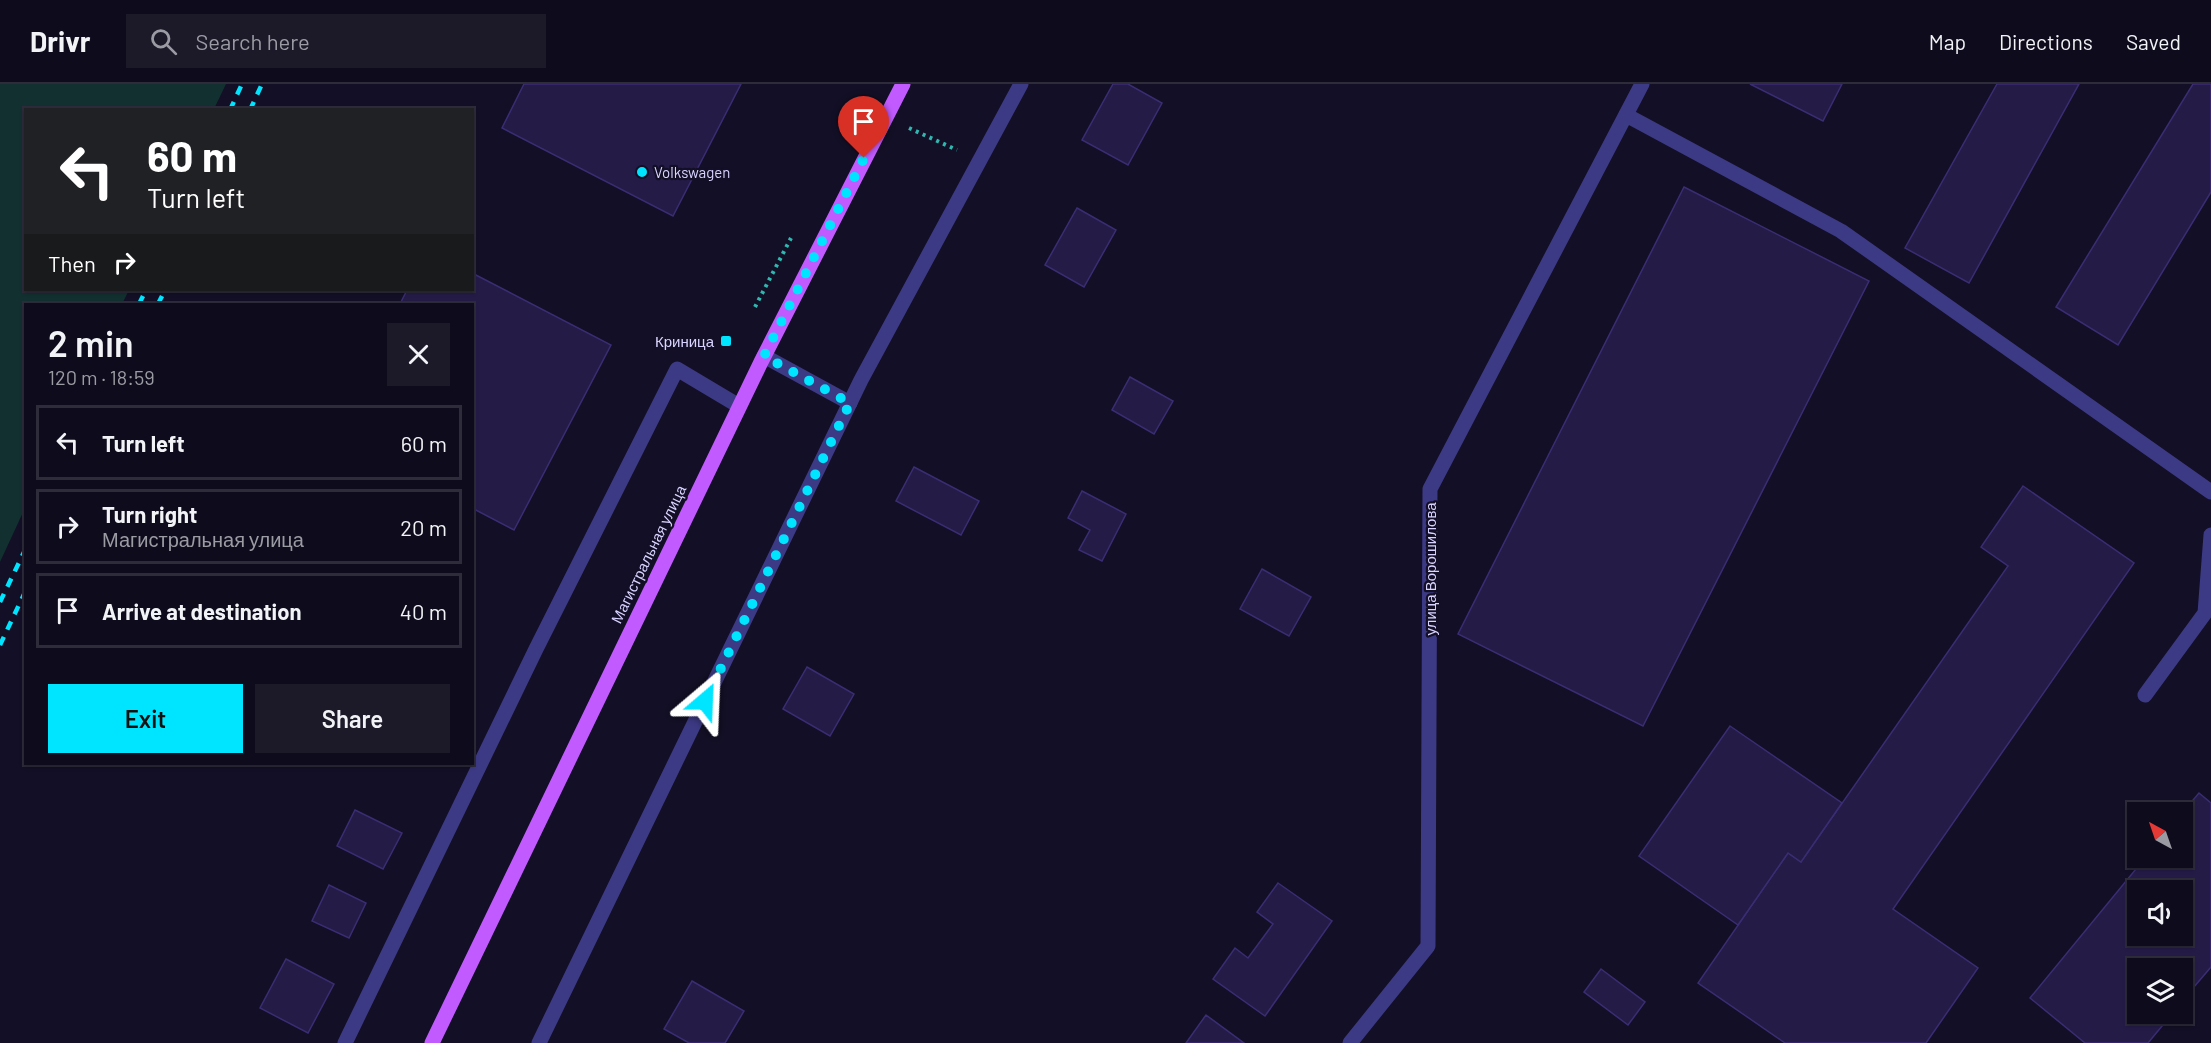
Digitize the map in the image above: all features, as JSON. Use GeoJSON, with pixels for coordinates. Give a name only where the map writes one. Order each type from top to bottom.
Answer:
{"type":"FeatureCollection","features":[{"type":"Feature","properties":{"kind":"main road","name":"Магистральная улица"},"geometry":{"type":"LineString","coordinates":[[432,1043],[739,406],[903,84]]}},
{"type":"Feature","properties":{"kind":"street"},"geometry":{"type":"LineString","coordinates":[[539,1043],[850,403],[1021,84]]}},
{"type":"Feature","properties":{"kind":"street","name":"улица Ворошилова"},"geometry":{"type":"LineString","coordinates":[[1350,1043],[1428,946],[1430,489],[1642,84]]}},
{"type":"Feature","properties":{"kind":"street"},"geometry":{"type":"LineString","coordinates":[[1626,115],[1841,231],[2211,492]]}},
{"type":"Feature","properties":{"kind":"street"},"geometry":{"type":"LineString","coordinates":[[764,356],[850,403]]}},
{"type":"Feature","properties":{"kind":"street"},"geometry":{"type":"LineString","coordinates":[[345,1043],[536,648],[677,369],[739,406]]}},
{"type":"Feature","properties":{"kind":"street"},"geometry":{"type":"LineString","coordinates":[[2145,696],[2205,613],[2211,535]]}},
{"type":"Feature","properties":{"kind":"green space"},"geometry":{"type":"Polygon","coordinates":[[[0,84],[226,84],[214,108],[24,108],[24,291],[128,291],[122,303],[24,303],[24,510],[0,562],[0,84]]]}},
{"type":"Feature","properties":{"kind":"building","name":"Volkswagen"},"geometry":{"type":"Polygon","coordinates":[[[524,84],[741,84],[673,216],[502,128],[524,84]]]}},
{"type":"Feature","properties":{"kind":"building"},"geometry":{"type":"Polygon","coordinates":[[[1113,84],[1128,84],[1162,103],[1128,165],[1082,140],[1113,84]]]}},
{"type":"Feature","properties":{"kind":"building"},"geometry":{"type":"Polygon","coordinates":[[[1750,84],[1842,84],[1823,121],[1750,84]]]}},
{"type":"Feature","properties":{"kind":"building"},"geometry":{"type":"Polygon","coordinates":[[[1997,84],[2079,84],[1969,283],[1905,248],[1997,84]]]}},
{"type":"Feature","properties":{"kind":"building"},"geometry":{"type":"Polygon","coordinates":[[[2193,84],[2211,84],[2211,192],[2118,345],[2056,307],[2193,84]]]}},
{"type":"Feature","properties":{"kind":"building"},"geometry":{"type":"Polygon","coordinates":[[[1684,187],[1869,281],[1643,726],[1458,634],[1684,187]]]}},
{"type":"Feature","properties":{"kind":"building"},"geometry":{"type":"Polygon","coordinates":[[[1077,208],[1116,230],[1084,287],[1045,265],[1077,208]]]}},
{"type":"Feature","properties":{"kind":"building"},"geometry":{"type":"Polygon","coordinates":[[[474,274],[611,345],[514,530],[474,509],[474,303],[400,303],[406,291],[474,291],[474,274]]]}},
{"type":"Feature","properties":{"kind":"building"},"geometry":{"type":"Polygon","coordinates":[[[1130,377],[1173,401],[1154,434],[1112,410],[1130,377]]]}},
{"type":"Feature","properties":{"kind":"building"},"geometry":{"type":"Polygon","coordinates":[[[914,467],[979,501],[961,535],[896,501],[914,467]]]}},
{"type":"Feature","properties":{"kind":"building"},"geometry":{"type":"Polygon","coordinates":[[[2023,486],[2134,563],[1893,909],[1978,968],[1926,1043],[1785,1043],[1698,983],[1788,853],[1801,862],[2008,566],[1981,547],[2023,486]]]}},
{"type":"Feature","properties":{"kind":"building"},"geometry":{"type":"Polygon","coordinates":[[[1082,491],[1126,514],[1102,561],[1079,550],[1090,530],[1068,518],[1082,491]]]}},
{"type":"Feature","properties":{"kind":"building"},"geometry":{"type":"Polygon","coordinates":[[[1262,569],[1311,597],[1289,636],[1240,609],[1262,569]]]}},
{"type":"Feature","properties":{"kind":"building"},"geometry":{"type":"Polygon","coordinates":[[[807,667],[854,694],[830,736],[783,709],[807,667]]]}},
{"type":"Feature","properties":{"kind":"building"},"geometry":{"type":"Polygon","coordinates":[[[1730,726],[1842,803],[1801,862],[1788,853],[1738,925],[1639,856],[1730,726]]]}},
{"type":"Feature","properties":{"kind":"building"},"geometry":{"type":"Polygon","coordinates":[[[2199,793],[2211,803],[2211,967],[2193,988],[2193,958],[2127,958],[2127,1024],[2164,1024],[2148,1043],[2085,1043],[2030,998],[2137,868],[2193,868],[2191,802],[2199,793]]]}},
{"type":"Feature","properties":{"kind":"building"},"geometry":{"type":"Polygon","coordinates":[[[355,810],[402,833],[383,869],[337,846],[355,810]]]}},
{"type":"Feature","properties":{"kind":"building"},"geometry":{"type":"Polygon","coordinates":[[[1278,883],[1332,921],[1265,1016],[1213,979],[1235,948],[1248,958],[1273,924],[1257,912],[1278,883]]]}},
{"type":"Feature","properties":{"kind":"building"},"geometry":{"type":"Polygon","coordinates":[[[329,885],[366,903],[349,938],[312,921],[329,885]]]}},
{"type":"Feature","properties":{"kind":"building"},"geometry":{"type":"Polygon","coordinates":[[[286,959],[334,984],[308,1033],[260,1008],[286,959]]]}},
{"type":"Feature","properties":{"kind":"building"},"geometry":{"type":"Polygon","coordinates":[[[1601,969],[1645,1002],[1628,1025],[1584,992],[1601,969]]]}},
{"type":"Feature","properties":{"kind":"building"},"geometry":{"type":"Polygon","coordinates":[[[692,981],[744,1011],[725,1043],[689,1043],[664,1029],[692,981]]]}},
{"type":"Feature","properties":{"kind":"building"},"geometry":{"type":"Polygon","coordinates":[[[1206,1015],[1244,1043],[1186,1043],[1206,1015]]]}},
{"type":"Feature","properties":{"kind":"railway"},"geometry":{"type":"LineString","coordinates":[[231,108],[242,84]]}},
{"type":"Feature","properties":{"kind":"railway"},"geometry":{"type":"LineString","coordinates":[[251,108],[262,84]]}},
{"type":"Feature","properties":{"kind":"railway"},"geometry":{"type":"LineString","coordinates":[[140,303],[146,291]]}},
{"type":"Feature","properties":{"kind":"railway"},"geometry":{"type":"LineString","coordinates":[[158,303],[164,291]]}},
{"type":"Feature","properties":{"kind":"railway"},"geometry":{"type":"LineString","coordinates":[[0,602],[24,552]]}},
{"type":"Feature","properties":{"kind":"railway"},"geometry":{"type":"LineString","coordinates":[[0,645],[24,594]]}},
{"type":"Feature","properties":{"kind":"place","name":"Volkswagen"},"geometry":{"type":"Point","coordinates":[642,172]}},
{"type":"Feature","properties":{"kind":"place","name":"Криница"},"geometry":{"type":"Point","coordinates":[726,341]}},
{"type":"Feature","properties":{"kind":"route"},"geometry":{"type":"LineString","coordinates":[[705,701],[850,403],[764,356],[864,158]]}}]}
